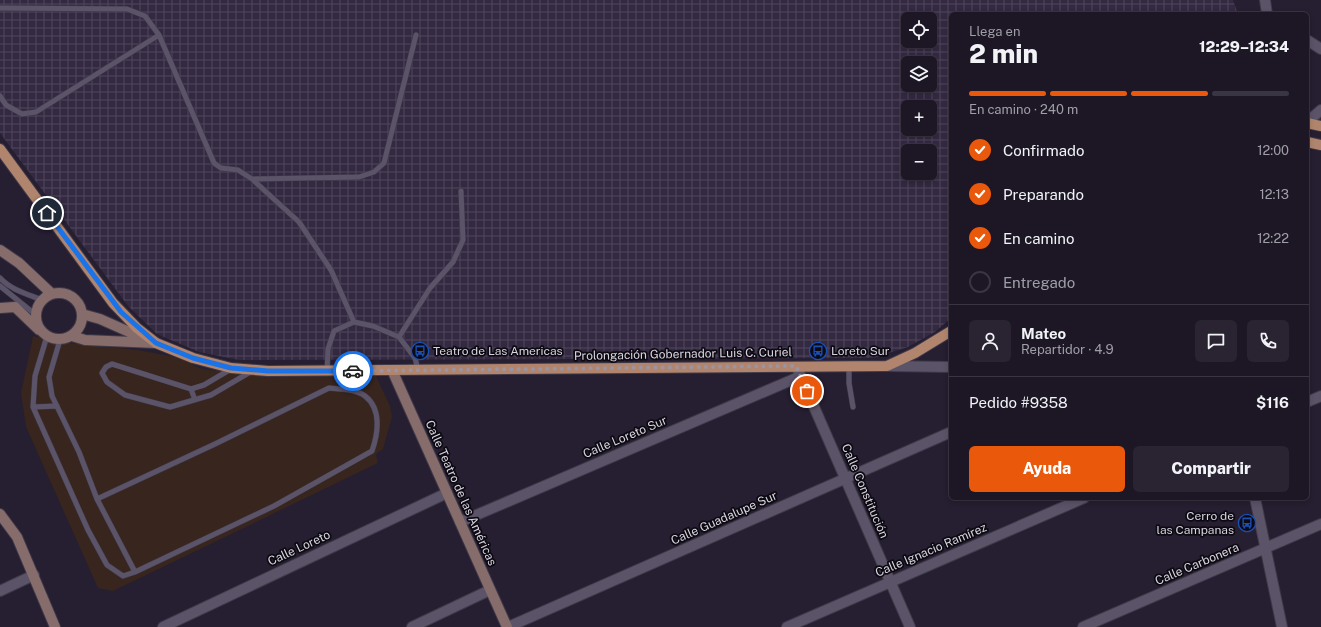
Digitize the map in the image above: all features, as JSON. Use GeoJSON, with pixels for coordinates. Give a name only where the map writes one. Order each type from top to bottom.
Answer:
{"type":"FeatureCollection","features":[{"type":"Feature","properties":{"kind":"main road"},"geometry":{"type":"LineString","coordinates":[[1309,123],[1321,126]]}},
{"type":"Feature","properties":{"kind":"main road"},"geometry":{"type":"LineString","coordinates":[[1309,142],[1321,145]]}},
{"type":"Feature","properties":{"kind":"main road","name":"Prolongación Gobernador Luis C. Curiel"},"geometry":{"type":"LineString","coordinates":[[0,149],[117,308],[156,343],[193,358],[231,368],[253,370],[327,371],[887,366],[915,353],[949,332]]}},
{"type":"Feature","properties":{"kind":"street"},"geometry":{"type":"LineString","coordinates":[[1265,0],[1267,12]]}},
{"type":"Feature","properties":{"kind":"street"},"geometry":{"type":"LineString","coordinates":[[1309,41],[1321,49]]}},
{"type":"Feature","properties":{"kind":"street"},"geometry":{"type":"LineString","coordinates":[[1309,121],[1321,110]]}},
{"type":"Feature","properties":{"kind":"street"},"geometry":{"type":"LineString","coordinates":[[0,250],[19,263],[52,294]]}},
{"type":"Feature","properties":{"kind":"street"},"geometry":{"type":"LineString","coordinates":[[0,308],[15,308],[44,334],[60,340],[72,336],[80,326],[82,314],[78,302],[69,295],[58,293],[52,294],[42,300],[37,309],[36,315],[37,325],[44,334]]}},
{"type":"Feature","properties":{"kind":"street"},"geometry":{"type":"LineString","coordinates":[[82,314],[100,319],[122,330],[156,343]]}},
{"type":"Feature","properties":{"kind":"street"},"geometry":{"type":"LineString","coordinates":[[72,336],[85,340],[156,343]]}},
{"type":"Feature","properties":{"kind":"street","name":"Calle Constitución"},"geometry":{"type":"LineString","coordinates":[[796,366],[910,627]]}},
{"type":"Feature","properties":{"kind":"street"},"geometry":{"type":"LineString","coordinates":[[887,366],[949,367]]}},
{"type":"Feature","properties":{"kind":"street","name":"Calle Teatro de las Américas"},"geometry":{"type":"LineString","coordinates":[[392,370],[446,493],[508,627]]}},
{"type":"Feature","properties":{"kind":"street","name":"Calle Loreto Sur"},"geometry":{"type":"LineString","coordinates":[[460,522],[801,376]]}},
{"type":"Feature","properties":{"kind":"street"},"geometry":{"type":"LineString","coordinates":[[1309,401],[1321,396]]}},
{"type":"Feature","properties":{"kind":"street","name":"Calle Guadalupe Sur"},"geometry":{"type":"LineString","coordinates":[[508,627],[949,433]]}},
{"type":"Feature","properties":{"kind":"street","name":"Calle Loreto"},"geometry":{"type":"LineString","coordinates":[[163,627],[446,493]]}},
{"type":"Feature","properties":{"kind":"street","name":"Calle Ignacio Ramírez"},"geometry":{"type":"LineString","coordinates":[[787,627],[1079,500]]}},
{"type":"Feature","properties":{"kind":"street"},"geometry":{"type":"LineString","coordinates":[[1255,500],[1282,627]]}},
{"type":"Feature","properties":{"kind":"street"},"geometry":{"type":"LineString","coordinates":[[0,514],[17,537],[55,627]]}},
{"type":"Feature","properties":{"kind":"street","name":"Calle Carbonera"},"geometry":{"type":"LineString","coordinates":[[1083,627],[1321,524]]}},
{"type":"Feature","properties":{"kind":"street"},"geometry":{"type":"LineString","coordinates":[[0,591],[34,575]]}},
{"type":"Feature","properties":{"kind":"street"},"geometry":{"type":"LineString","coordinates":[[412,627],[490,590]]}},
{"type":"Feature","properties":{"kind":"lane"},"geometry":{"type":"LineString","coordinates":[[0,8],[127,9],[145,16],[159,36],[214,163],[221,168],[238,170],[252,179],[299,222],[331,270],[354,322]]}},
{"type":"Feature","properties":{"kind":"lane"},"geometry":{"type":"LineString","coordinates":[[252,179],[359,177],[374,172],[384,163],[416,35]]}},
{"type":"Feature","properties":{"kind":"lane"},"geometry":{"type":"LineString","coordinates":[[0,96],[6,105],[22,114],[36,112],[159,36]]}},
{"type":"Feature","properties":{"kind":"lane"},"geometry":{"type":"LineString","coordinates":[[399,337],[430,288],[453,262],[463,240],[461,191]]}},
{"type":"Feature","properties":{"kind":"lane"},"geometry":{"type":"LineString","coordinates":[[0,278],[18,291],[42,300]]}},
{"type":"Feature","properties":{"kind":"lane"},"geometry":{"type":"LineString","coordinates":[[0,286],[36,315]]}},
{"type":"Feature","properties":{"kind":"lane"},"geometry":{"type":"LineString","coordinates":[[327,371],[328,349],[334,331],[354,322],[373,326],[399,337],[415,358],[418,370]]}},
{"type":"Feature","properties":{"kind":"lane"},"geometry":{"type":"LineString","coordinates":[[44,334],[35,376],[33,407],[88,530],[107,565],[123,576],[135,572],[274,506],[372,451],[377,436],[377,419],[373,405],[365,396],[348,390],[329,388],[97,499]]}},
{"type":"Feature","properties":{"kind":"lane"},"geometry":{"type":"LineString","coordinates":[[60,340],[49,377],[52,396],[79,452],[97,499],[135,572]]}},
{"type":"Feature","properties":{"kind":"lane"},"geometry":{"type":"LineString","coordinates":[[231,368],[204,385],[190,389],[112,364],[106,367],[102,373],[107,382],[117,391],[170,408],[211,395],[253,370]]}},
{"type":"Feature","properties":{"kind":"lane"},"geometry":{"type":"LineString","coordinates":[[849,366],[849,383],[853,407]]}},
{"type":"Feature","properties":{"kind":"lane"},"geometry":{"type":"LineString","coordinates":[[190,389],[195,400]]}},
{"type":"Feature","properties":{"kind":"lane"},"geometry":{"type":"LineString","coordinates":[[33,407],[57,406]]}},
{"type":"Feature","properties":{"kind":"shaded area"},"geometry":{"type":"Polygon","coordinates":[[[0,0],[1233,0],[1237,12],[949,12],[949,320],[935,332],[908,347],[873,358],[239,360],[199,352],[157,334],[128,306],[0,133],[0,0]]]}},
{"type":"Feature","properties":{"kind":"shaded area"},"geometry":{"type":"Polygon","coordinates":[[[33,336],[69,343],[138,350],[176,357],[202,369],[227,372],[375,374],[390,406],[392,417],[383,449],[376,454],[378,463],[113,591],[98,588],[26,427],[21,393],[33,336]]]}},
{"type":"Feature","properties":{"kind":"way so far"},"geometry":{"type":"LineString","coordinates":[[353,371],[796,366],[807,391]]}},
{"type":"Feature","properties":{"kind":"place","name":"Teatro de Las Americas"},"geometry":{"type":"Point","coordinates":[420,351]}},
{"type":"Feature","properties":{"kind":"place","name":"Loreto Sur"},"geometry":{"type":"Point","coordinates":[818,351]}},
{"type":"Feature","properties":{"kind":"place","name":"Cerro de las Campanas"},"geometry":{"type":"Point","coordinates":[1247,523]}},
{"type":"Feature","properties":{"kind":"route"},"geometry":{"type":"LineString","coordinates":[[47,213],[121,312],[137,328],[156,343],[193,358],[231,368],[268,371],[353,371]]}}]}
